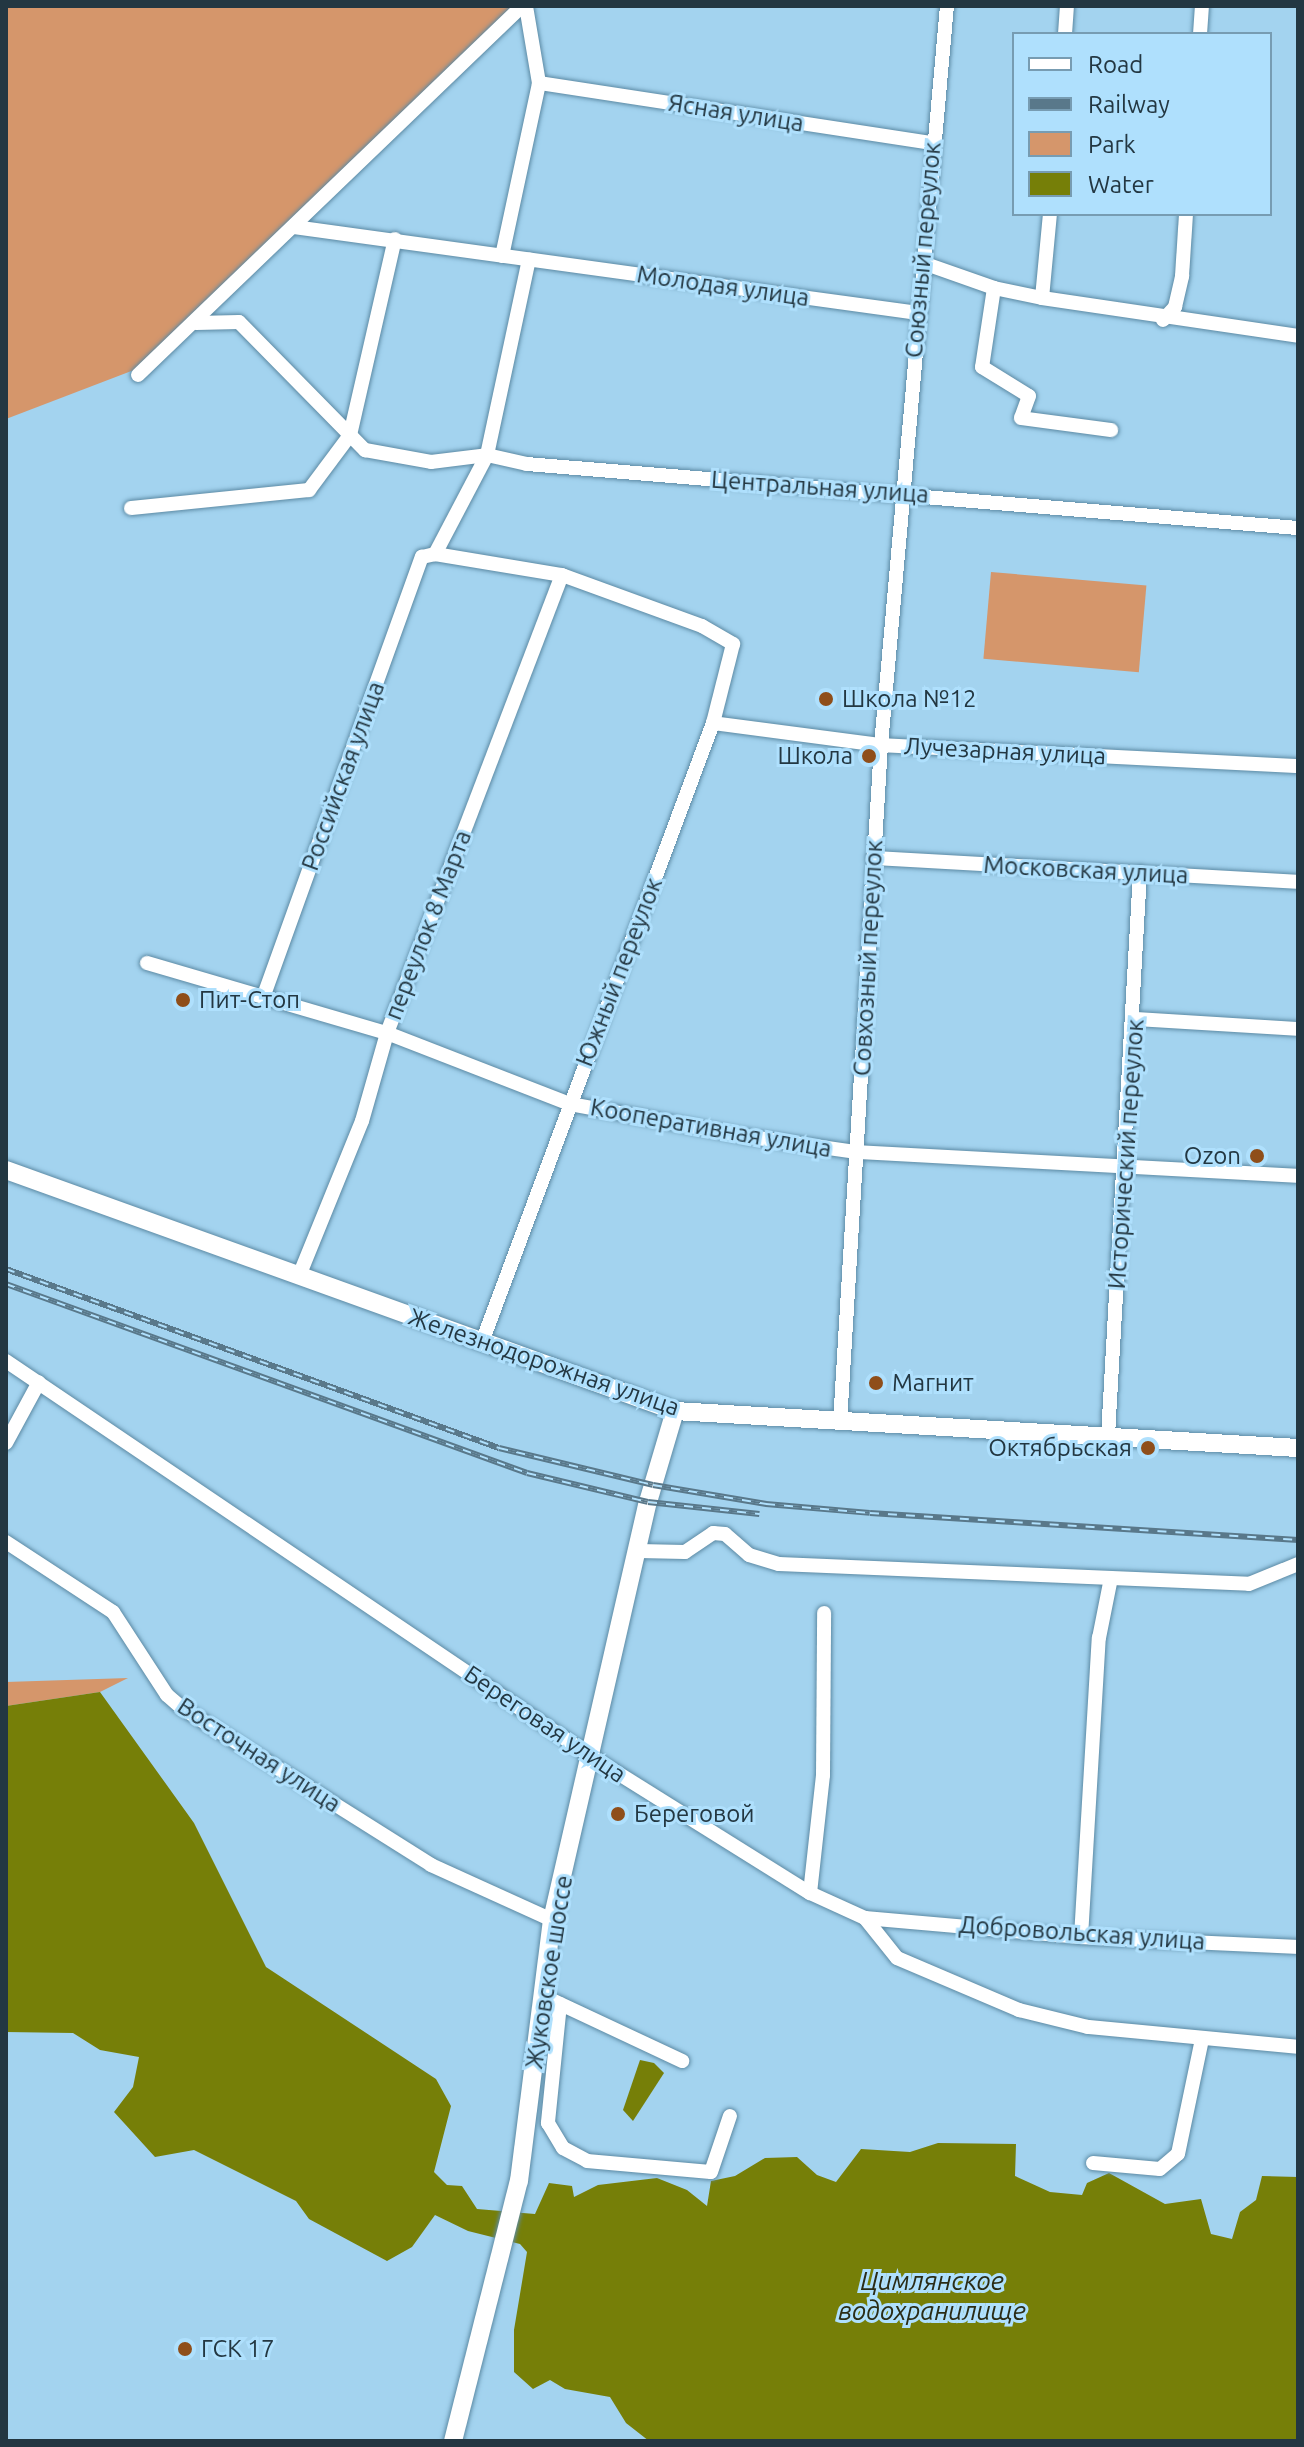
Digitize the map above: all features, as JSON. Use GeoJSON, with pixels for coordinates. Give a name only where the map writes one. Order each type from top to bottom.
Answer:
{"type":"FeatureCollection","features":[{"type":"Feature","properties":{"kind":"main road","name":"Железнодорожная улица"},"geometry":{"type":"LineString","coordinates":[[6,1170],[675,1411],[1298,1448]]}},
{"type":"Feature","properties":{"kind":"main road","name":"Жуковское шоссе"},"geometry":{"type":"LineString","coordinates":[[453,2441],[519,2181],[552,2000],[552,1920],[675,1411]]}},
{"type":"Feature","properties":{"kind":"street"},"geometry":{"type":"LineString","coordinates":[[502,256],[539,83],[524,6]]}},
{"type":"Feature","properties":{"kind":"street"},"geometry":{"type":"LineString","coordinates":[[138,375],[196,323],[524,6]]}},
{"type":"Feature","properties":{"kind":"street","name":"Союзный переулок"},"geometry":{"type":"LineString","coordinates":[[903,494],[947,6]]}},
{"type":"Feature","properties":{"kind":"street"},"geometry":{"type":"LineString","coordinates":[[1065,32],[1067,6]]}},
{"type":"Feature","properties":{"kind":"street"},"geometry":{"type":"LineString","coordinates":[[1200,32],[1202,6]]}},
{"type":"Feature","properties":{"kind":"street","name":"Ясная улица"},"geometry":{"type":"LineString","coordinates":[[539,83],[933,143]]}},
{"type":"Feature","properties":{"kind":"street"},"geometry":{"type":"LineString","coordinates":[[1042,298],[1050,216]]}},
{"type":"Feature","properties":{"kind":"street"},"geometry":{"type":"LineString","coordinates":[[1163,320],[1175,307],[1182,276],[1186,216]]}},
{"type":"Feature","properties":{"kind":"street","name":"Молодая улица"},"geometry":{"type":"LineString","coordinates":[[294,227],[918,313]]}},
{"type":"Feature","properties":{"kind":"street"},"geometry":{"type":"LineString","coordinates":[[131,508],[309,490],[350,435],[395,239]]}},
{"type":"Feature","properties":{"kind":"street"},"geometry":{"type":"LineString","coordinates":[[487,455],[529,259]]}},
{"type":"Feature","properties":{"kind":"street"},"geometry":{"type":"LineString","coordinates":[[926,264],[994,288],[1042,298],[1163,320],[1298,336]]}},
{"type":"Feature","properties":{"kind":"street"},"geometry":{"type":"LineString","coordinates":[[994,288],[982,367],[1029,396],[1021,418],[1111,430]]}},
{"type":"Feature","properties":{"kind":"street","name":"Центральная улица"},"geometry":{"type":"LineString","coordinates":[[196,323],[239,322],[365,450],[431,462],[487,455],[527,464],[1298,528]]}},
{"type":"Feature","properties":{"kind":"street","name":"Российская улица"},"geometry":{"type":"LineString","coordinates":[[264,995],[429,556],[487,455]]}},
{"type":"Feature","properties":{"kind":"street","name":"Совхозный переулок"},"geometry":{"type":"LineString","coordinates":[[840,1423],[873,858],[903,494]]}},
{"type":"Feature","properties":{"kind":"street"},"geometry":{"type":"LineString","coordinates":[[429,556],[562,575]]}},
{"type":"Feature","properties":{"kind":"street","name":"Южный переулок"},"geometry":{"type":"LineString","coordinates":[[482,1342],[713,723],[733,644],[702,626],[562,575]]}},
{"type":"Feature","properties":{"kind":"street","name":"переулок 8 Марта"},"geometry":{"type":"LineString","coordinates":[[299,1276],[362,1121],[387,1033],[562,575]]}},
{"type":"Feature","properties":{"kind":"street","name":"Лучезарная улица"},"geometry":{"type":"LineString","coordinates":[[713,723],[881,745],[1298,766]]}},
{"type":"Feature","properties":{"kind":"street","name":"Московская улица"},"geometry":{"type":"LineString","coordinates":[[873,858],[1298,882]]}},
{"type":"Feature","properties":{"kind":"street","name":"Исторический переулок"},"geometry":{"type":"LineString","coordinates":[[1108,1436],[1135,1019],[1140,872]]}},
{"type":"Feature","properties":{"kind":"street","name":"Кооперативная улица"},"geometry":{"type":"LineString","coordinates":[[147,963],[387,1033],[570,1104],[857,1152],[1298,1176]]}},
{"type":"Feature","properties":{"kind":"street"},"geometry":{"type":"LineString","coordinates":[[1135,1019],[1298,1029]]}},
{"type":"Feature","properties":{"kind":"street","name":"Береговая улица"},"geometry":{"type":"LineString","coordinates":[[6,1361],[592,1757],[810,1893],[865,1918],[881,1944],[897,1958],[1019,2010],[1088,2027],[1298,2047]]}},
{"type":"Feature","properties":{"kind":"street"},"geometry":{"type":"LineString","coordinates":[[6,1443],[39,1382]]}},
{"type":"Feature","properties":{"kind":"street"},"geometry":{"type":"LineString","coordinates":[[639,1551],[685,1552],[713,1533],[725,1534],[749,1555],[779,1564],[1249,1584],[1298,1564]]}},
{"type":"Feature","properties":{"kind":"street","name":"Восточная улица"},"geometry":{"type":"LineString","coordinates":[[6,1542],[113,1612],[167,1695],[182,1708],[431,1865],[552,1920]]}},
{"type":"Feature","properties":{"kind":"street"},"geometry":{"type":"LineString","coordinates":[[1081,1937],[1099,1638],[1111,1578]]}},
{"type":"Feature","properties":{"kind":"street"},"geometry":{"type":"LineString","coordinates":[[810,1893],[823,1775],[824,1613]]}},
{"type":"Feature","properties":{"kind":"street","name":"Добровольская улица"},"geometry":{"type":"LineString","coordinates":[[865,1918],[1081,1937],[1298,1947]]}},
{"type":"Feature","properties":{"kind":"street"},"geometry":{"type":"LineString","coordinates":[[682,2061],[552,2000],[548,2123],[563,2148],[587,2161],[711,2172],[730,2116]]}},
{"type":"Feature","properties":{"kind":"street"},"geometry":{"type":"LineString","coordinates":[[1093,2163],[1160,2169],[1178,2154],[1202,2039]]}},
{"type":"Feature","properties":{"kind":"green space"},"geometry":{"type":"Polygon","coordinates":[[[6,6],[515,6],[134,370],[6,419],[6,6]]]}},
{"type":"Feature","properties":{"kind":"green space"},"geometry":{"type":"Polygon","coordinates":[[[991,572],[1146,586],[1139,672],[983,659],[991,572]]]}},
{"type":"Feature","properties":{"kind":"green space"},"geometry":{"type":"Polygon","coordinates":[[[128,1678],[100,1692],[6,1706],[6,1682],[128,1678]]]}},
{"type":"Feature","properties":{"kind":"water","name":"Цимлянское водохранилище"},"geometry":{"type":"Polygon","coordinates":[[[100,1692],[194,1823],[266,1967],[436,2079],[451,2106],[434,2172],[447,2185],[462,2186],[477,2209],[535,2214],[549,2183],[572,2186],[574,2197],[598,2185],[657,2178],[687,2190],[707,2206],[711,2181],[735,2176],[765,2158],[797,2157],[817,2175],[836,2182],[861,2149],[910,2152],[938,2143],[1016,2144],[1015,2176],[1050,2192],[1082,2195],[1087,2183],[1109,2173],[1165,2204],[1201,2199],[1211,2234],[1232,2239],[1240,2212],[1256,2200],[1262,2176],[1298,2177],[1298,2441],[649,2441],[626,2423],[610,2397],[565,2389],[550,2380],[533,2389],[514,2372],[514,2330],[527,2252],[520,2244],[468,2231],[435,2215],[412,2247],[387,2261],[309,2219],[296,2201],[194,2150],[155,2157],[114,2112],[133,2087],[139,2057],[100,2050],[73,2033],[6,2032],[6,1706],[100,1692]]]}},
{"type":"Feature","properties":{"kind":"water"},"geometry":{"type":"Polygon","coordinates":[[[640,2060],[654,2063],[664,2073],[633,2121],[623,2110],[640,2060]]]}},
{"type":"Feature","properties":{"kind":"railway"},"geometry":{"type":"LineString","coordinates":[[6,1269],[499,1448],[653,1485],[766,1504],[870,1513],[1298,1540]]}},
{"type":"Feature","properties":{"kind":"railway"},"geometry":{"type":"LineString","coordinates":[[6,1284],[527,1473],[648,1502],[759,1514]]}},
{"type":"Feature","properties":{"kind":"place","name":"Школа №12"},"geometry":{"type":"Point","coordinates":[826,699]}},
{"type":"Feature","properties":{"kind":"place","name":"Школа"},"geometry":{"type":"Point","coordinates":[869,756]}},
{"type":"Feature","properties":{"kind":"place","name":"Пит-Стоп"},"geometry":{"type":"Point","coordinates":[183,1000]}},
{"type":"Feature","properties":{"kind":"place","name":"Ozon"},"geometry":{"type":"Point","coordinates":[1257,1156]}},
{"type":"Feature","properties":{"kind":"place","name":"Магнит"},"geometry":{"type":"Point","coordinates":[876,1383]}},
{"type":"Feature","properties":{"kind":"place","name":"Октябрьская"},"geometry":{"type":"Point","coordinates":[1148,1448]}},
{"type":"Feature","properties":{"kind":"place","name":"Береговой"},"geometry":{"type":"Point","coordinates":[618,1814]}},
{"type":"Feature","properties":{"kind":"place","name":"ГСК 17"},"geometry":{"type":"Point","coordinates":[185,2349]}}]}
